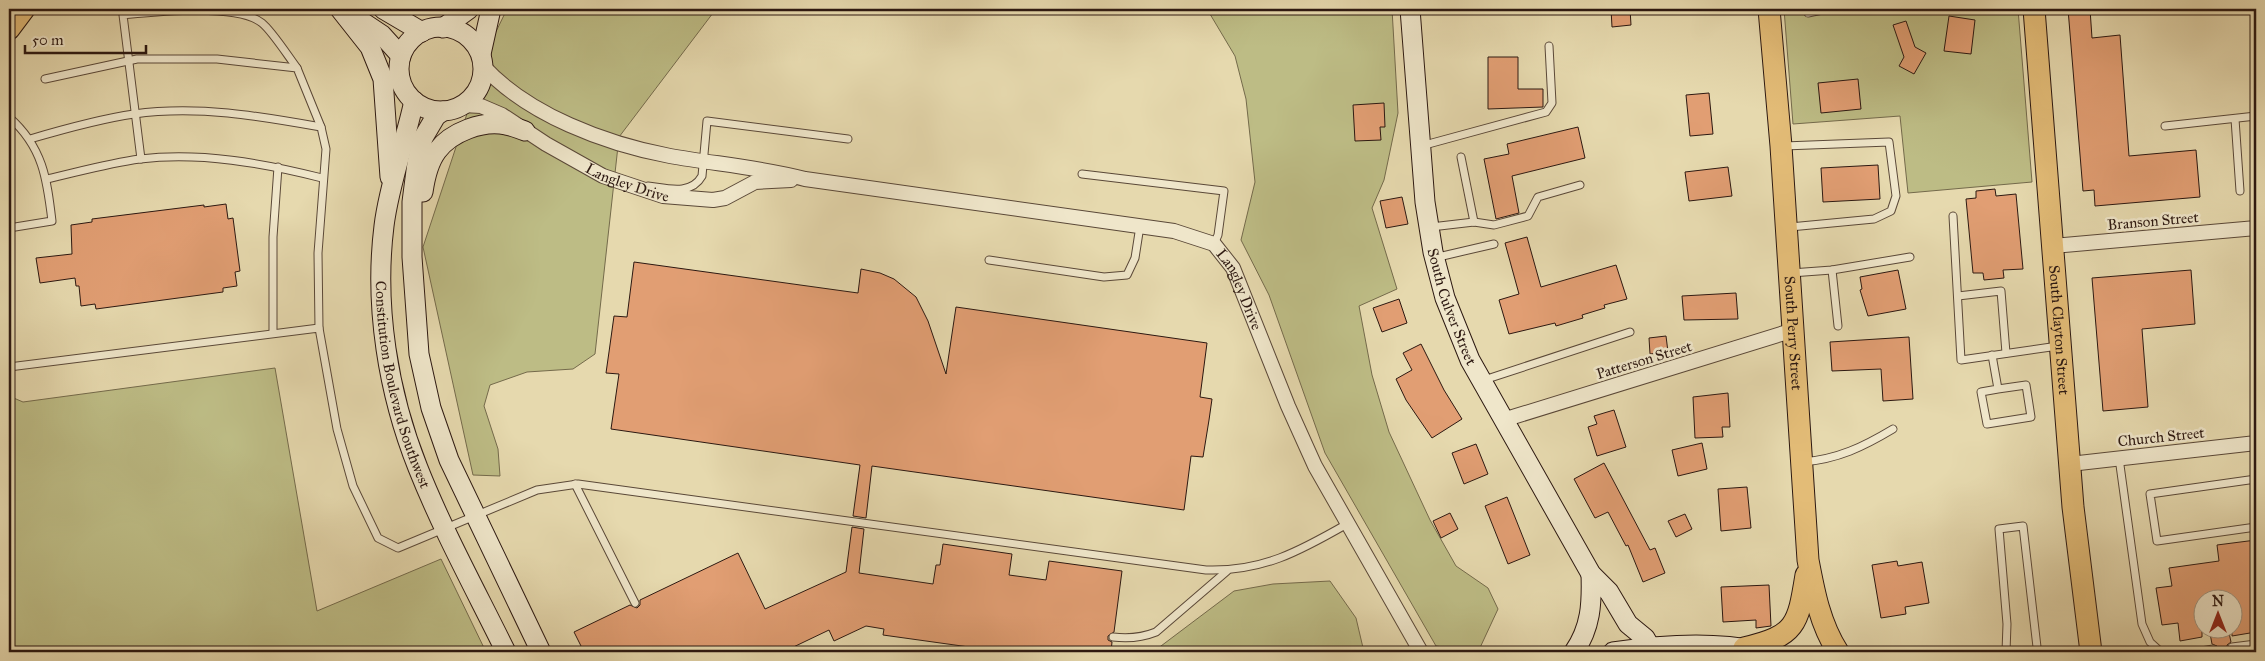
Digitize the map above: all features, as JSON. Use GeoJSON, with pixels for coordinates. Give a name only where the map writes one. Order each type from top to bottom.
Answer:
{"type":"FeatureCollection","features":[{"type":"Feature","properties":{"kind":"main road"},"geometry":{"type":"LineString","coordinates":[[9,29],[24,9]]}},
{"type":"Feature","properties":{"kind":"main road","name":"South Perry Street"},"geometry":{"type":"LineString","coordinates":[[1770,9],[1787,228],[1808,560],[1816,602],[1830,640],[1838,652]]}},
{"type":"Feature","properties":{"kind":"main road","name":"South Clayton Street"},"geometry":{"type":"LineString","coordinates":[[2034,9],[2070,464],[2090,652]]}},
{"type":"Feature","properties":{"kind":"main road"},"geometry":{"type":"LineString","coordinates":[[1744,648],[1766,643],[1789,631],[1797,618],[1801,604],[1808,560]]}},
{"type":"Feature","properties":{"kind":"street"},"geometry":{"type":"LineString","coordinates":[[342,9],[382,35],[401,56]]}},
{"type":"Feature","properties":{"kind":"street"},"geometry":{"type":"LineString","coordinates":[[342,9],[370,47],[383,79],[389,140],[390,194]]}},
{"type":"Feature","properties":{"kind":"street"},"geometry":{"type":"LineString","coordinates":[[383,9],[422,32]]}},
{"type":"Feature","properties":{"kind":"street"},"geometry":{"type":"LineString","coordinates":[[443,28],[469,9]]}},
{"type":"Feature","properties":{"kind":"street"},"geometry":{"type":"LineString","coordinates":[[482,60],[470,38],[453,29],[443,28],[422,32],[412,40],[401,56],[399,66],[401,80],[407,94],[414,101],[432,110],[443,111],[463,105],[472,98],[483,78],[482,60],[491,9]]}},
{"type":"Feature","properties":{"kind":"street","name":"South Culver Street"},"geometry":{"type":"LineString","coordinates":[[1410,9],[1428,227],[1444,298],[1481,381],[1591,574]]}},
{"type":"Feature","properties":{"kind":"street","name":"Langley Drive"},"geometry":{"type":"LineString","coordinates":[[482,60],[507,88],[552,116],[578,129],[659,153],[768,169],[805,179],[1140,226],[1189,235],[1214,244],[1233,268],[1288,406],[1315,466],[1421,652]]}},
{"type":"Feature","properties":{"kind":"street","name":"Constitution Boulevard Southwest"},"geometry":{"type":"LineString","coordinates":[[414,101],[390,194],[384,226],[382,264],[384,325],[387,351],[399,410],[418,467],[506,652]]}},
{"type":"Feature","properties":{"kind":"street","name":"Langley Drive"},"geometry":{"type":"LineString","coordinates":[[463,105],[481,106],[502,115],[525,131],[603,176],[663,196],[713,200],[725,198],[756,182],[805,179]]}},
{"type":"Feature","properties":{"kind":"street","name":"Constitution Boulevard Southwest"},"geometry":{"type":"LineString","coordinates":[[443,111],[436,116],[423,138],[417,163],[410,225],[420,354],[427,390],[449,460],[541,652]]}},
{"type":"Feature","properties":{"kind":"street"},"geometry":{"type":"LineString","coordinates":[[412,257],[419,229],[425,176],[436,152],[455,135],[480,126],[505,124],[525,131]]}},
{"type":"Feature","properties":{"kind":"street","name":"Branson Street"},"geometry":{"type":"LineString","coordinates":[[2053,246],[2256,228]]}},
{"type":"Feature","properties":{"kind":"street","name":"Patterson Street"},"geometry":{"type":"LineString","coordinates":[[1503,420],[1794,330]]}},
{"type":"Feature","properties":{"kind":"street","name":"Church Street"},"geometry":{"type":"LineString","coordinates":[[2070,464],[2256,442]]}},
{"type":"Feature","properties":{"kind":"street"},"geometry":{"type":"LineString","coordinates":[[1591,574],[1609,592],[1628,624],[1645,638],[1652,650]]}},
{"type":"Feature","properties":{"kind":"street"},"geometry":{"type":"LineString","coordinates":[[1574,652],[1582,640],[1591,614],[1591,574]]}},
{"type":"Feature","properties":{"kind":"street"},"geometry":{"type":"LineString","coordinates":[[1613,652],[1690,646],[1744,648],[1766,652]]}},
{"type":"Feature","properties":{"kind":"lane"},"geometry":{"type":"LineString","coordinates":[[1808,13],[1826,9]]}},
{"type":"Feature","properties":{"kind":"lane"},"geometry":{"type":"LineString","coordinates":[[141,159],[123,16],[159,11],[242,13],[262,23],[297,68],[321,127],[326,149],[322,178],[318,253],[319,328],[336,429],[353,486],[378,538],[398,548],[537,490],[575,484],[601,486],[1185,567],[1227,571],[1285,558],[1347,524]]}},
{"type":"Feature","properties":{"kind":"lane"},"geometry":{"type":"LineString","coordinates":[[1420,146],[1546,112],[1552,104],[1549,46]]}},
{"type":"Feature","properties":{"kind":"lane"},"geometry":{"type":"LineString","coordinates":[[45,79],[137,59],[217,59],[297,68]]}},
{"type":"Feature","properties":{"kind":"lane"},"geometry":{"type":"LineString","coordinates":[[30,139],[95,121],[136,114],[196,110],[251,114],[321,127]]}},
{"type":"Feature","properties":{"kind":"lane"},"geometry":{"type":"LineString","coordinates":[[2165,126],[2256,116]]}},
{"type":"Feature","properties":{"kind":"lane"},"geometry":{"type":"LineString","coordinates":[[9,117],[30,139],[40,158],[47,179],[52,221],[9,228]]}},
{"type":"Feature","properties":{"kind":"lane"},"geometry":{"type":"LineString","coordinates":[[2236,119],[2240,191]]}},
{"type":"Feature","properties":{"kind":"lane"},"geometry":{"type":"LineString","coordinates":[[626,184],[688,188],[699,182],[702,176],[707,121],[848,139]]}},
{"type":"Feature","properties":{"kind":"lane"},"geometry":{"type":"LineString","coordinates":[[1781,146],[1889,142],[1896,196],[1891,211],[1874,219],[1787,228]]}},
{"type":"Feature","properties":{"kind":"lane"},"geometry":{"type":"LineString","coordinates":[[1461,157],[1474,222]]}},
{"type":"Feature","properties":{"kind":"lane"},"geometry":{"type":"LineString","coordinates":[[47,179],[141,159],[204,158],[262,163],[322,178]]}},
{"type":"Feature","properties":{"kind":"lane"},"geometry":{"type":"LineString","coordinates":[[273,333],[272,237],[278,167]]}},
{"type":"Feature","properties":{"kind":"lane"},"geometry":{"type":"LineString","coordinates":[[1082,174],[1224,191],[1218,235],[1214,244]]}},
{"type":"Feature","properties":{"kind":"lane"},"geometry":{"type":"LineString","coordinates":[[1428,227],[1474,222],[1494,224],[1528,216],[1538,197],[1580,184]]}},
{"type":"Feature","properties":{"kind":"lane"},"geometry":{"type":"LineString","coordinates":[[1953,216],[1962,360],[2062,345]]}},
{"type":"Feature","properties":{"kind":"lane"},"geometry":{"type":"LineString","coordinates":[[989,260],[1104,277],[1127,275],[1136,258],[1140,226]]}},
{"type":"Feature","properties":{"kind":"lane"},"geometry":{"type":"LineString","coordinates":[[1434,258],[1494,244]]}},
{"type":"Feature","properties":{"kind":"lane"},"geometry":{"type":"LineString","coordinates":[[1790,273],[1832,270],[1910,257]]}},
{"type":"Feature","properties":{"kind":"lane"},"geometry":{"type":"LineString","coordinates":[[1832,270],[1838,326]]}},
{"type":"Feature","properties":{"kind":"lane"},"geometry":{"type":"LineString","coordinates":[[1958,296],[2002,291],[2006,353]]}},
{"type":"Feature","properties":{"kind":"lane"},"geometry":{"type":"LineString","coordinates":[[9,367],[319,328]]}},
{"type":"Feature","properties":{"kind":"lane"},"geometry":{"type":"LineString","coordinates":[[1481,381],[1630,332]]}},
{"type":"Feature","properties":{"kind":"lane"},"geometry":{"type":"LineString","coordinates":[[1992,356],[1998,389]]}},
{"type":"Feature","properties":{"kind":"lane"},"geometry":{"type":"LineString","coordinates":[[2026,385],[2032,417],[1987,424],[1981,392],[1998,389],[2026,385]]}},
{"type":"Feature","properties":{"kind":"lane"},"geometry":{"type":"LineString","coordinates":[[1802,462],[1849,453],[1893,429]]}},
{"type":"Feature","properties":{"kind":"lane"},"geometry":{"type":"LineString","coordinates":[[2119,457],[2142,624],[2150,642],[2161,652]]}},
{"type":"Feature","properties":{"kind":"lane"},"geometry":{"type":"LineString","coordinates":[[2256,479],[2150,494],[2157,542],[2256,527]]}},
{"type":"Feature","properties":{"kind":"lane"},"geometry":{"type":"LineString","coordinates":[[575,484],[635,603]]}},
{"type":"Feature","properties":{"kind":"lane"},"geometry":{"type":"LineString","coordinates":[[2006,652],[2007,624],[1999,529],[2023,526],[2037,647],[2036,652]]}},
{"type":"Feature","properties":{"kind":"lane"},"geometry":{"type":"LineString","coordinates":[[1113,637],[1128,639],[1144,637],[1156,632],[1227,571]]}},
{"type":"Feature","properties":{"kind":"lane"},"geometry":{"type":"LineString","coordinates":[[2232,647],[2256,644]]}},
{"type":"Feature","properties":{"kind":"lane"},"geometry":{"type":"LineString","coordinates":[[2196,652],[2213,649]]}},
{"type":"Feature","properties":{"kind":"shaded area"},"geometry":{"type":"Polygon","coordinates":[[[507,9],[716,9],[619,137],[595,354],[573,369],[527,372],[490,385],[484,406],[498,449],[500,476],[473,475],[423,247],[490,44],[507,9]]]}},
{"type":"Feature","properties":{"kind":"shaded area"},"geometry":{"type":"Polygon","coordinates":[[[1207,9],[1392,9],[1398,113],[1384,180],[1372,208],[1397,289],[1359,306],[1372,375],[1389,432],[1430,520],[1456,566],[1488,588],[1498,609],[1478,652],[1436,646],[1325,453],[1269,295],[1241,240],[1255,182],[1246,99],[1235,56],[1207,9]]]}},
{"type":"Feature","properties":{"kind":"shaded area"},"geometry":{"type":"Polygon","coordinates":[[[1784,9],[2018,9],[2032,182],[1908,193],[1900,116],[1793,124],[1784,9]]]}},
{"type":"Feature","properties":{"kind":"shaded area"},"geometry":{"type":"Polygon","coordinates":[[[275,368],[317,611],[441,559],[486,652],[9,652],[9,396],[23,402],[275,368]]]}},
{"type":"Feature","properties":{"kind":"shaded area"},"geometry":{"type":"Polygon","coordinates":[[[1330,581],[1356,618],[1364,652],[1157,652],[1157,649],[1234,591],[1273,584],[1330,581]]]}},
{"type":"Feature","properties":{"kind":"building"},"geometry":{"type":"Polygon","coordinates":[[[1611,9],[1630,9],[1631,25],[1612,27],[1611,9]]]}},
{"type":"Feature","properties":{"kind":"building"},"geometry":{"type":"Polygon","coordinates":[[[2068,9],[2090,9],[2092,38],[2120,35],[2129,156],[2196,150],[2200,197],[2095,206],[2094,190],[2083,191],[2068,9]]]}},
{"type":"Feature","properties":{"kind":"building"},"geometry":{"type":"Polygon","coordinates":[[[1949,16],[1975,20],[1971,54],[1944,51],[1949,16]]]}},
{"type":"Feature","properties":{"kind":"building"},"geometry":{"type":"Polygon","coordinates":[[[1906,21],[1915,47],[1926,53],[1914,74],[1899,66],[1904,57],[1893,25],[1906,21]]]}},
{"type":"Feature","properties":{"kind":"building"},"geometry":{"type":"Polygon","coordinates":[[[1488,57],[1518,57],[1518,89],[1543,89],[1543,107],[1488,109],[1488,57]]]}},
{"type":"Feature","properties":{"kind":"building"},"geometry":{"type":"Polygon","coordinates":[[[1858,79],[1861,109],[1821,113],[1818,83],[1858,79]]]}},
{"type":"Feature","properties":{"kind":"building"},"geometry":{"type":"Polygon","coordinates":[[[1709,93],[1713,134],[1690,136],[1686,95],[1709,93]]]}},
{"type":"Feature","properties":{"kind":"building"},"geometry":{"type":"Polygon","coordinates":[[[1384,103],[1385,127],[1380,127],[1381,140],[1355,141],[1353,105],[1384,103]]]}},
{"type":"Feature","properties":{"kind":"building"},"geometry":{"type":"Polygon","coordinates":[[[1578,127],[1585,158],[1512,176],[1519,213],[1496,219],[1484,159],[1509,154],[1507,144],[1578,127]]]}},
{"type":"Feature","properties":{"kind":"building"},"geometry":{"type":"Polygon","coordinates":[[[1878,165],[1880,199],[1823,202],[1821,168],[1878,165]]]}},
{"type":"Feature","properties":{"kind":"building"},"geometry":{"type":"Polygon","coordinates":[[[1728,167],[1732,196],[1689,201],[1685,172],[1728,167]]]}},
{"type":"Feature","properties":{"kind":"building"},"geometry":{"type":"Polygon","coordinates":[[[1995,189],[1996,196],[2016,194],[2023,269],[2003,270],[2004,278],[1984,280],[1983,273],[1973,273],[1966,199],[1976,198],[1976,191],[1995,189]]]}},
{"type":"Feature","properties":{"kind":"building"},"geometry":{"type":"Polygon","coordinates":[[[1402,197],[1408,224],[1386,228],[1380,201],[1402,197]]]}},
{"type":"Feature","properties":{"kind":"building"},"geometry":{"type":"Polygon","coordinates":[[[226,204],[228,219],[233,218],[240,271],[235,272],[237,286],[223,288],[223,292],[96,309],[95,304],[81,306],[79,286],[76,286],[75,278],[40,283],[36,258],[72,254],[71,225],[92,222],[92,219],[226,204]]]}},
{"type":"Feature","properties":{"kind":"building"},"geometry":{"type":"Polygon","coordinates":[[[1527,237],[1541,287],[1616,265],[1627,299],[1604,305],[1605,308],[1582,315],[1583,318],[1556,326],[1555,323],[1509,334],[1499,300],[1519,294],[1505,243],[1527,237]]]}},
{"type":"Feature","properties":{"kind":"building"},"geometry":{"type":"Polygon","coordinates":[[[634,262],[858,293],[861,269],[880,273],[894,279],[916,297],[928,321],[946,374],[956,307],[1207,343],[1200,397],[1212,399],[1203,457],[1191,456],[1184,510],[872,466],[866,518],[853,516],[860,465],[611,429],[619,374],[606,373],[614,316],[627,317],[634,262]]]}},
{"type":"Feature","properties":{"kind":"building"},"geometry":{"type":"Polygon","coordinates":[[[1898,270],[1906,309],[1868,316],[1860,290],[1862,289],[1860,277],[1898,270]]]}},
{"type":"Feature","properties":{"kind":"building"},"geometry":{"type":"Polygon","coordinates":[[[2191,270],[2195,324],[2142,329],[2148,407],[2103,411],[2092,278],[2191,270]]]}},
{"type":"Feature","properties":{"kind":"building"},"geometry":{"type":"Polygon","coordinates":[[[1736,293],[1738,319],[1684,320],[1682,296],[1736,293]]]}},
{"type":"Feature","properties":{"kind":"building"},"geometry":{"type":"Polygon","coordinates":[[[1399,299],[1407,323],[1382,332],[1373,308],[1399,299]]]}},
{"type":"Feature","properties":{"kind":"building"},"geometry":{"type":"Polygon","coordinates":[[[1666,336],[1668,352],[1650,354],[1649,338],[1666,336]]]}},
{"type":"Feature","properties":{"kind":"building"},"geometry":{"type":"Polygon","coordinates":[[[1909,337],[1913,399],[1883,401],[1881,369],[1832,371],[1830,342],[1909,337]]]}},
{"type":"Feature","properties":{"kind":"building"},"geometry":{"type":"Polygon","coordinates":[[[1421,344],[1444,390],[1462,419],[1432,438],[1406,400],[1396,379],[1412,370],[1403,353],[1421,344]]]}},
{"type":"Feature","properties":{"kind":"building"},"geometry":{"type":"Polygon","coordinates":[[[1728,393],[1730,427],[1722,427],[1723,437],[1695,438],[1693,397],[1728,393]]]}},
{"type":"Feature","properties":{"kind":"building"},"geometry":{"type":"Polygon","coordinates":[[[1614,410],[1626,447],[1597,456],[1588,427],[1597,424],[1594,416],[1614,410]]]}},
{"type":"Feature","properties":{"kind":"building"},"geometry":{"type":"Polygon","coordinates":[[[1702,443],[1707,469],[1678,476],[1672,450],[1702,443]]]}},
{"type":"Feature","properties":{"kind":"building"},"geometry":{"type":"Polygon","coordinates":[[[1476,444],[1488,474],[1464,484],[1452,453],[1476,444]]]}},
{"type":"Feature","properties":{"kind":"building"},"geometry":{"type":"Polygon","coordinates":[[[1604,463],[1650,550],[1655,548],[1665,573],[1643,582],[1628,545],[1626,546],[1608,512],[1595,518],[1574,479],[1604,463]]]}},
{"type":"Feature","properties":{"kind":"building"},"geometry":{"type":"Polygon","coordinates":[[[1747,487],[1751,528],[1721,531],[1718,489],[1747,487]]]}},
{"type":"Feature","properties":{"kind":"building"},"geometry":{"type":"Polygon","coordinates":[[[1507,497],[1530,555],[1508,564],[1485,506],[1507,497]]]}},
{"type":"Feature","properties":{"kind":"building"},"geometry":{"type":"Polygon","coordinates":[[[1450,513],[1458,529],[1441,538],[1433,521],[1450,513]]]}},
{"type":"Feature","properties":{"kind":"building"},"geometry":{"type":"Polygon","coordinates":[[[1685,514],[1692,529],[1676,537],[1668,521],[1685,514]]]}},
{"type":"Feature","properties":{"kind":"building"},"geometry":{"type":"Polygon","coordinates":[[[852,527],[864,529],[859,573],[933,584],[936,565],[940,565],[943,544],[1012,554],[1009,575],[1046,580],[1049,561],[1122,571],[1114,632],[1108,636],[1108,640],[1112,642],[1111,652],[1005,652],[883,635],[884,629],[866,626],[834,641],[829,630],[783,652],[584,652],[574,632],[630,605],[637,608],[640,605],[640,600],[738,553],[765,609],[846,572],[852,527]]]}},
{"type":"Feature","properties":{"kind":"building"},"geometry":{"type":"Polygon","coordinates":[[[2256,540],[2256,632],[2242,634],[2242,588],[2192,588],[2192,638],[2196,638],[2180,641],[2178,623],[2162,625],[2156,588],[2172,586],[2169,568],[2219,561],[2217,545],[2256,540]]]}},
{"type":"Feature","properties":{"kind":"building"},"geometry":{"type":"Polygon","coordinates":[[[1897,561],[1898,566],[1922,562],[1929,603],[1905,607],[1906,614],[1881,618],[1872,565],[1897,561]]]}},
{"type":"Feature","properties":{"kind":"building"},"geometry":{"type":"Polygon","coordinates":[[[1769,585],[1771,626],[1756,628],[1756,620],[1723,622],[1721,587],[1769,585]]]}},
{"type":"Feature","properties":{"kind":"building"},"geometry":{"type":"Polygon","coordinates":[[[2211,638],[2230,638],[2231,642],[2227,645],[2228,650],[2218,651],[2217,646],[2212,644],[2211,638]]]}}]}
